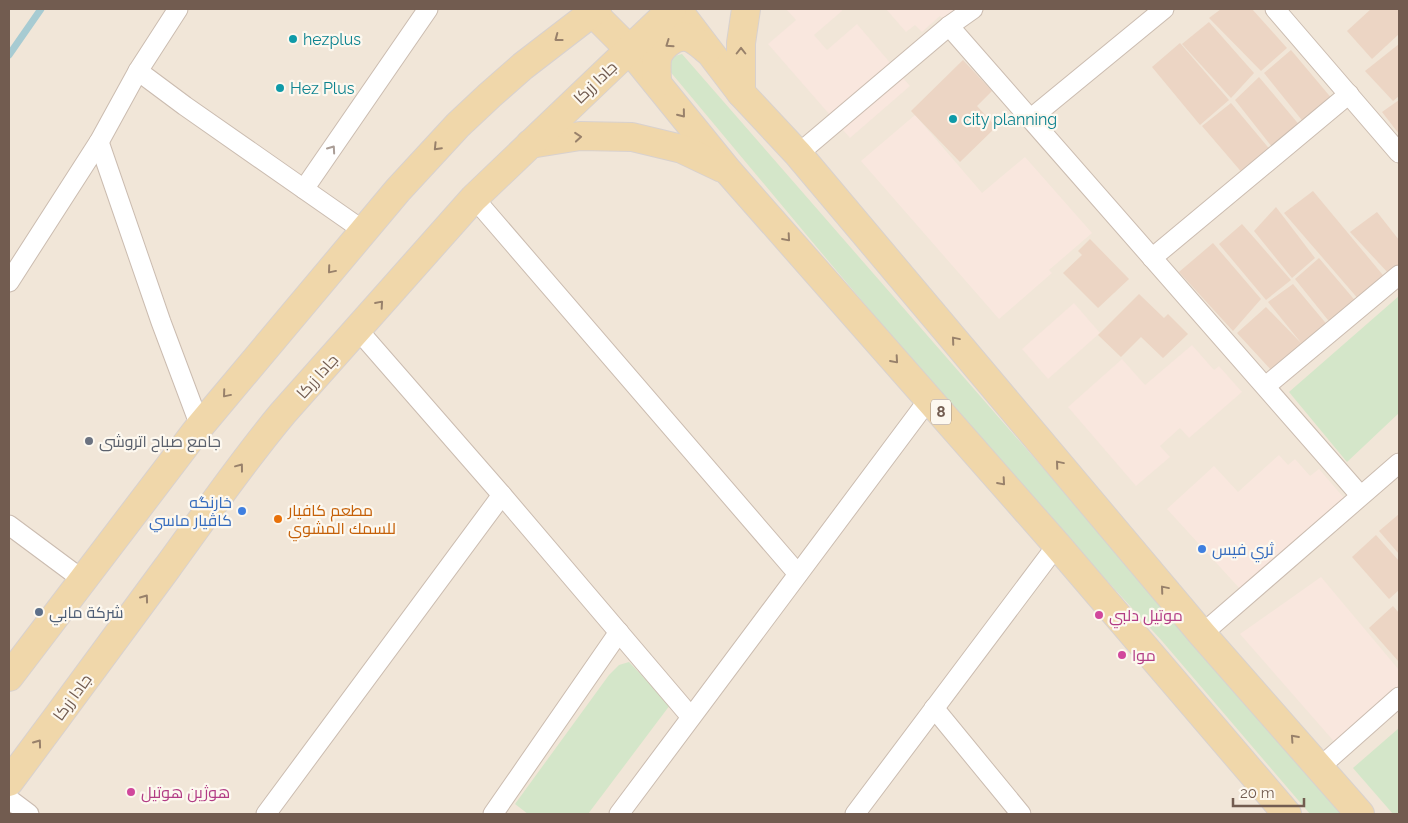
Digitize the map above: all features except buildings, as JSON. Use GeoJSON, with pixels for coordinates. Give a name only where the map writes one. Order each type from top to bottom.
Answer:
{"type":"FeatureCollection","features":[{"type":"Feature","properties":{"kind":"main road","name":"جادا زرکا"},"geometry":{"type":"LineString","coordinates":[[9,782],[255,446],[474,198],[672,9]]}},
{"type":"Feature","properties":{"kind":"main road"},"geometry":{"type":"LineString","coordinates":[[677,9],[706,50],[741,93],[798,154],[1202,634],[1360,814]]}},
{"type":"Feature","properties":{"kind":"main road"},"geometry":{"type":"LineString","coordinates":[[741,93],[741,43],[746,9]]}},
{"type":"Feature","properties":{"kind":"main road","name":"8"},"geometry":{"type":"LineString","coordinates":[[594,10],[629,49],[728,171],[1057,545],[1286,814]]}},
{"type":"Feature","properties":{"kind":"main road"},"geometry":{"type":"LineString","coordinates":[[9,677],[200,426],[427,157],[470,113],[522,66],[594,10]]}},
{"type":"Feature","properties":{"kind":"main road"},"geometry":{"type":"LineString","coordinates":[[657,83],[657,58],[661,50],[670,42],[681,38],[690,38],[706,50]]}},
{"type":"Feature","properties":{"kind":"main road"},"geometry":{"type":"LineString","coordinates":[[530,144],[580,136],[632,137],[682,149],[728,171]]}},
{"type":"Feature","properties":{"kind":"street"},"geometry":{"type":"LineString","coordinates":[[9,282],[98,142],[138,71],[178,9]]}},
{"type":"Feature","properties":{"kind":"street"},"geometry":{"type":"LineString","coordinates":[[304,189],[428,9]]}},
{"type":"Feature","properties":{"kind":"street"},"geometry":{"type":"LineString","coordinates":[[798,154],[949,26],[973,9]]}},
{"type":"Feature","properties":{"kind":"street"},"geometry":{"type":"LineString","coordinates":[[1030,119],[1164,9]]}},
{"type":"Feature","properties":{"kind":"street"},"geometry":{"type":"LineString","coordinates":[[1275,9],[1399,153]]}},
{"type":"Feature","properties":{"kind":"street"},"geometry":{"type":"LineString","coordinates":[[949,26],[1360,495]]}},
{"type":"Feature","properties":{"kind":"street"},"geometry":{"type":"LineString","coordinates":[[138,71],[364,231]]}},
{"type":"Feature","properties":{"kind":"street"},"geometry":{"type":"LineString","coordinates":[[1152,258],[1349,94]]}},
{"type":"Feature","properties":{"kind":"street"},"geometry":{"type":"LineString","coordinates":[[98,142],[160,322],[200,426]]}},
{"type":"Feature","properties":{"kind":"street"},"geometry":{"type":"LineString","coordinates":[[474,198],[798,574]]}},
{"type":"Feature","properties":{"kind":"street"},"geometry":{"type":"LineString","coordinates":[[1266,386],[1399,275]]}},
{"type":"Feature","properties":{"kind":"street"},"geometry":{"type":"LineString","coordinates":[[358,330],[692,717]]}},
{"type":"Feature","properties":{"kind":"street"},"geometry":{"type":"LineString","coordinates":[[620,814],[929,399]]}},
{"type":"Feature","properties":{"kind":"street"},"geometry":{"type":"LineString","coordinates":[[1202,634],[1399,463]]}},
{"type":"Feature","properties":{"kind":"street"},"geometry":{"type":"LineString","coordinates":[[266,814],[502,495]]}},
{"type":"Feature","properties":{"kind":"street"},"geometry":{"type":"LineString","coordinates":[[9,525],[82,580]]}},
{"type":"Feature","properties":{"kind":"street"},"geometry":{"type":"LineString","coordinates":[[855,814],[1057,545]]}},
{"type":"Feature","properties":{"kind":"street"},"geometry":{"type":"LineString","coordinates":[[493,814],[619,632]]}},
{"type":"Feature","properties":{"kind":"street"},"geometry":{"type":"LineString","coordinates":[[1320,767],[1399,697]]}},
{"type":"Feature","properties":{"kind":"street"},"geometry":{"type":"LineString","coordinates":[[934,708],[1021,814]]}},
{"type":"Feature","properties":{"kind":"street"},"geometry":{"type":"LineString","coordinates":[[9,799],[30,814]]}},
{"type":"Feature","properties":{"kind":"shaded area"},"geometry":{"type":"Polygon","coordinates":[[[9,9],[1399,9],[1399,814],[9,814],[9,9]]]}},
{"type":"Feature","properties":{"kind":"shaded area"},"geometry":{"type":"Polygon","coordinates":[[[786,9],[841,9],[842,11],[814,35],[827,50],[857,24],[910,86],[850,138],[768,44],[796,20],[786,9]]]}},
{"type":"Feature","properties":{"kind":"shaded area"},"geometry":{"type":"Polygon","coordinates":[[[886,9],[956,9],[944,20],[940,16],[922,32],[915,25],[906,32],[886,9]]]}},
{"type":"Feature","properties":{"kind":"shaded area","name":"city planning"},"geometry":{"type":"Polygon","coordinates":[[[915,115],[982,193],[1025,157],[1092,233],[1049,270],[1052,273],[999,319],[861,161],[915,115]]]}},
{"type":"Feature","properties":{"kind":"shaded area"},"geometry":{"type":"Polygon","coordinates":[[[1074,303],[1100,333],[1048,379],[1022,349],[1074,303]]]}},
{"type":"Feature","properties":{"kind":"shaded area"},"geometry":{"type":"Polygon","coordinates":[[[1192,345],[1214,370],[1219,366],[1242,392],[1189,438],[1180,428],[1160,446],[1170,457],[1136,486],[1068,407],[1122,359],[1145,385],[1192,345]]]}},
{"type":"Feature","properties":{"kind":"shaded area"},"geometry":{"type":"Polygon","coordinates":[[[1279,455],[1288,465],[1295,459],[1310,476],[1319,469],[1344,498],[1242,591],[1167,509],[1214,466],[1238,492],[1279,455]]]}},
{"type":"Feature","properties":{"kind":"shaded area"},"geometry":{"type":"Polygon","coordinates":[[[1321,577],[1399,670],[1399,694],[1338,746],[1240,634],[1321,577]]]}},
{"type":"Feature","properties":{"kind":"green space"},"geometry":{"type":"Polygon","coordinates":[[[682,54],[1233,686],[1341,814],[1310,814],[1162,641],[995,458],[668,69],[671,57],[682,54]]]}},
{"type":"Feature","properties":{"kind":"green space"},"geometry":{"type":"Polygon","coordinates":[[[1399,296],[1399,413],[1347,462],[1289,392],[1399,296]]]}},
{"type":"Feature","properties":{"kind":"green space"},"geometry":{"type":"Polygon","coordinates":[[[629,662],[670,705],[588,814],[528,814],[515,804],[609,675],[619,665],[629,662]]]}},
{"type":"Feature","properties":{"kind":"green space"},"geometry":{"type":"Polygon","coordinates":[[[1399,728],[1399,814],[1393,814],[1353,768],[1399,728]]]}},
{"type":"Feature","properties":{"kind":"waterway"},"geometry":{"type":"LineString","coordinates":[[9,55],[41,9]]}},
{"type":"Feature","properties":{"kind":"place","name":"hezplus"},"geometry":{"type":"Point","coordinates":[293,39]}},
{"type":"Feature","properties":{"kind":"place","name":"Hez Plus"},"geometry":{"type":"Point","coordinates":[280,88]}},
{"type":"Feature","properties":{"kind":"place","name":"city planning"},"geometry":{"type":"Point","coordinates":[953,119]}},
{"type":"Feature","properties":{"kind":"place","name":"جامع صباح اتروشى"},"geometry":{"type":"Point","coordinates":[89,441]}},
{"type":"Feature","properties":{"kind":"place","name":"خارنگه كاڤيار ماسي"},"geometry":{"type":"Point","coordinates":[242,511]}},
{"type":"Feature","properties":{"kind":"place","name":"مطعم كافيار للسمك المشوي"},"geometry":{"type":"Point","coordinates":[278,519]}},
{"type":"Feature","properties":{"kind":"place","name":"ثري فيس"},"geometry":{"type":"Point","coordinates":[1202,549]}},
{"type":"Feature","properties":{"kind":"place","name":"شركة مابي"},"geometry":{"type":"Point","coordinates":[39,612]}},
{"type":"Feature","properties":{"kind":"place","name":"موتيل دلبي"},"geometry":{"type":"Point","coordinates":[1099,615]}},
{"type":"Feature","properties":{"kind":"place","name":"موا"},"geometry":{"type":"Point","coordinates":[1122,655]}},
{"type":"Feature","properties":{"kind":"place","name":"هوژين هوتيل"},"geometry":{"type":"Point","coordinates":[131,792]}}]}
